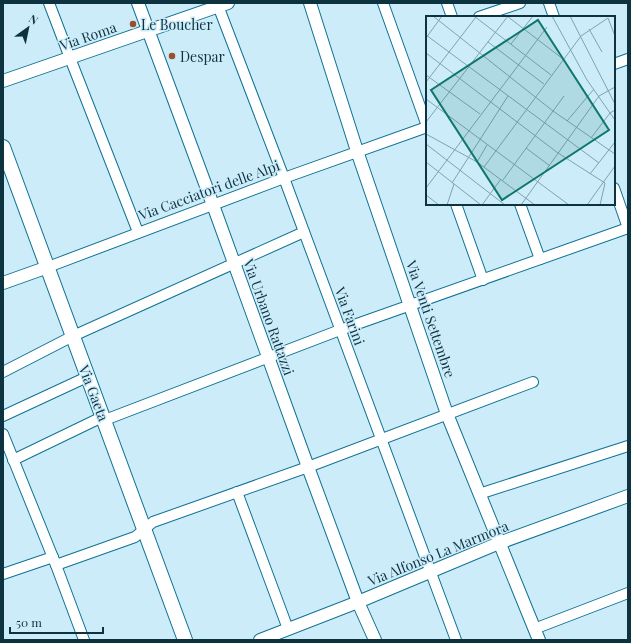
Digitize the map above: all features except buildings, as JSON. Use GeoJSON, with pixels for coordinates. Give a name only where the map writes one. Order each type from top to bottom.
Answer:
{"type":"FeatureCollection","features":[{"type":"Feature","properties":{"kind":"main road","name":"Via Gaeta"},"geometry":{"type":"LineString","coordinates":[[3,147],[185,640]]}},
{"type":"Feature","properties":{"kind":"street"},"geometry":{"type":"LineString","coordinates":[[49,3],[138,232]]}},
{"type":"Feature","properties":{"kind":"street","name":"Via Urbano Rattazzi"},"geometry":{"type":"LineString","coordinates":[[138,3],[358,602],[375,640]]}},
{"type":"Feature","properties":{"kind":"street","name":"Via Venti Settembre"},"geometry":{"type":"LineString","coordinates":[[310,3],[357,151],[447,414],[537,634]]}},
{"type":"Feature","properties":{"kind":"street"},"geometry":{"type":"LineString","coordinates":[[383,3],[426,124]]}},
{"type":"Feature","properties":{"kind":"street"},"geometry":{"type":"LineString","coordinates":[[447,3],[452,16]]}},
{"type":"Feature","properties":{"kind":"street"},"geometry":{"type":"LineString","coordinates":[[482,16],[520,3]]}},
{"type":"Feature","properties":{"kind":"street"},"geometry":{"type":"LineString","coordinates":[[549,3],[554,16]]}},
{"type":"Feature","properties":{"kind":"street","name":"Via Roma"},"geometry":{"type":"LineString","coordinates":[[3,81],[221,4]]}},
{"type":"Feature","properties":{"kind":"street","name":"Via Farini"},"geometry":{"type":"LineString","coordinates":[[221,4],[340,330],[456,640]]}},
{"type":"Feature","properties":{"kind":"street"},"geometry":{"type":"LineString","coordinates":[[615,64],[628,59]]}},
{"type":"Feature","properties":{"kind":"street","name":"Via Cacciatori delle Alpi"},"geometry":{"type":"LineString","coordinates":[[3,283],[357,151],[426,127]]}},
{"type":"Feature","properties":{"kind":"street"},"geometry":{"type":"LineString","coordinates":[[13,460],[98,419],[110,418],[340,330],[628,228],[615,191]]}},
{"type":"Feature","properties":{"kind":"street"},"geometry":{"type":"LineString","coordinates":[[456,205],[484,280]]}},
{"type":"Feature","properties":{"kind":"street"},"geometry":{"type":"LineString","coordinates":[[520,205],[540,259]]}},
{"type":"Feature","properties":{"kind":"street"},"geometry":{"type":"LineString","coordinates":[[3,372],[73,336],[304,232]]}},
{"type":"Feature","properties":{"kind":"street"},"geometry":{"type":"LineString","coordinates":[[3,416],[87,376]]}},
{"type":"Feature","properties":{"kind":"street"},"geometry":{"type":"LineString","coordinates":[[3,574],[54,561],[135,537],[153,522],[308,467],[533,382]]}},
{"type":"Feature","properties":{"kind":"street"},"geometry":{"type":"LineString","coordinates":[[3,434],[84,640]]}},
{"type":"Feature","properties":{"kind":"street"},"geometry":{"type":"LineString","coordinates":[[479,494],[628,446]]}},
{"type":"Feature","properties":{"kind":"street"},"geometry":{"type":"LineString","coordinates":[[236,492],[288,629]]}},
{"type":"Feature","properties":{"kind":"street","name":"Via Alfonso La Marmora"},"geometry":{"type":"LineString","coordinates":[[260,640],[358,602],[499,543],[628,496]]}},
{"type":"Feature","properties":{"kind":"street"},"geometry":{"type":"LineString","coordinates":[[537,634],[628,593]]}},
{"type":"Feature","properties":{"kind":"place","name":"Le Boucher"},"geometry":{"type":"Point","coordinates":[133,24]}},
{"type":"Feature","properties":{"kind":"place","name":"Despar"},"geometry":{"type":"Point","coordinates":[172,56]}}]}
